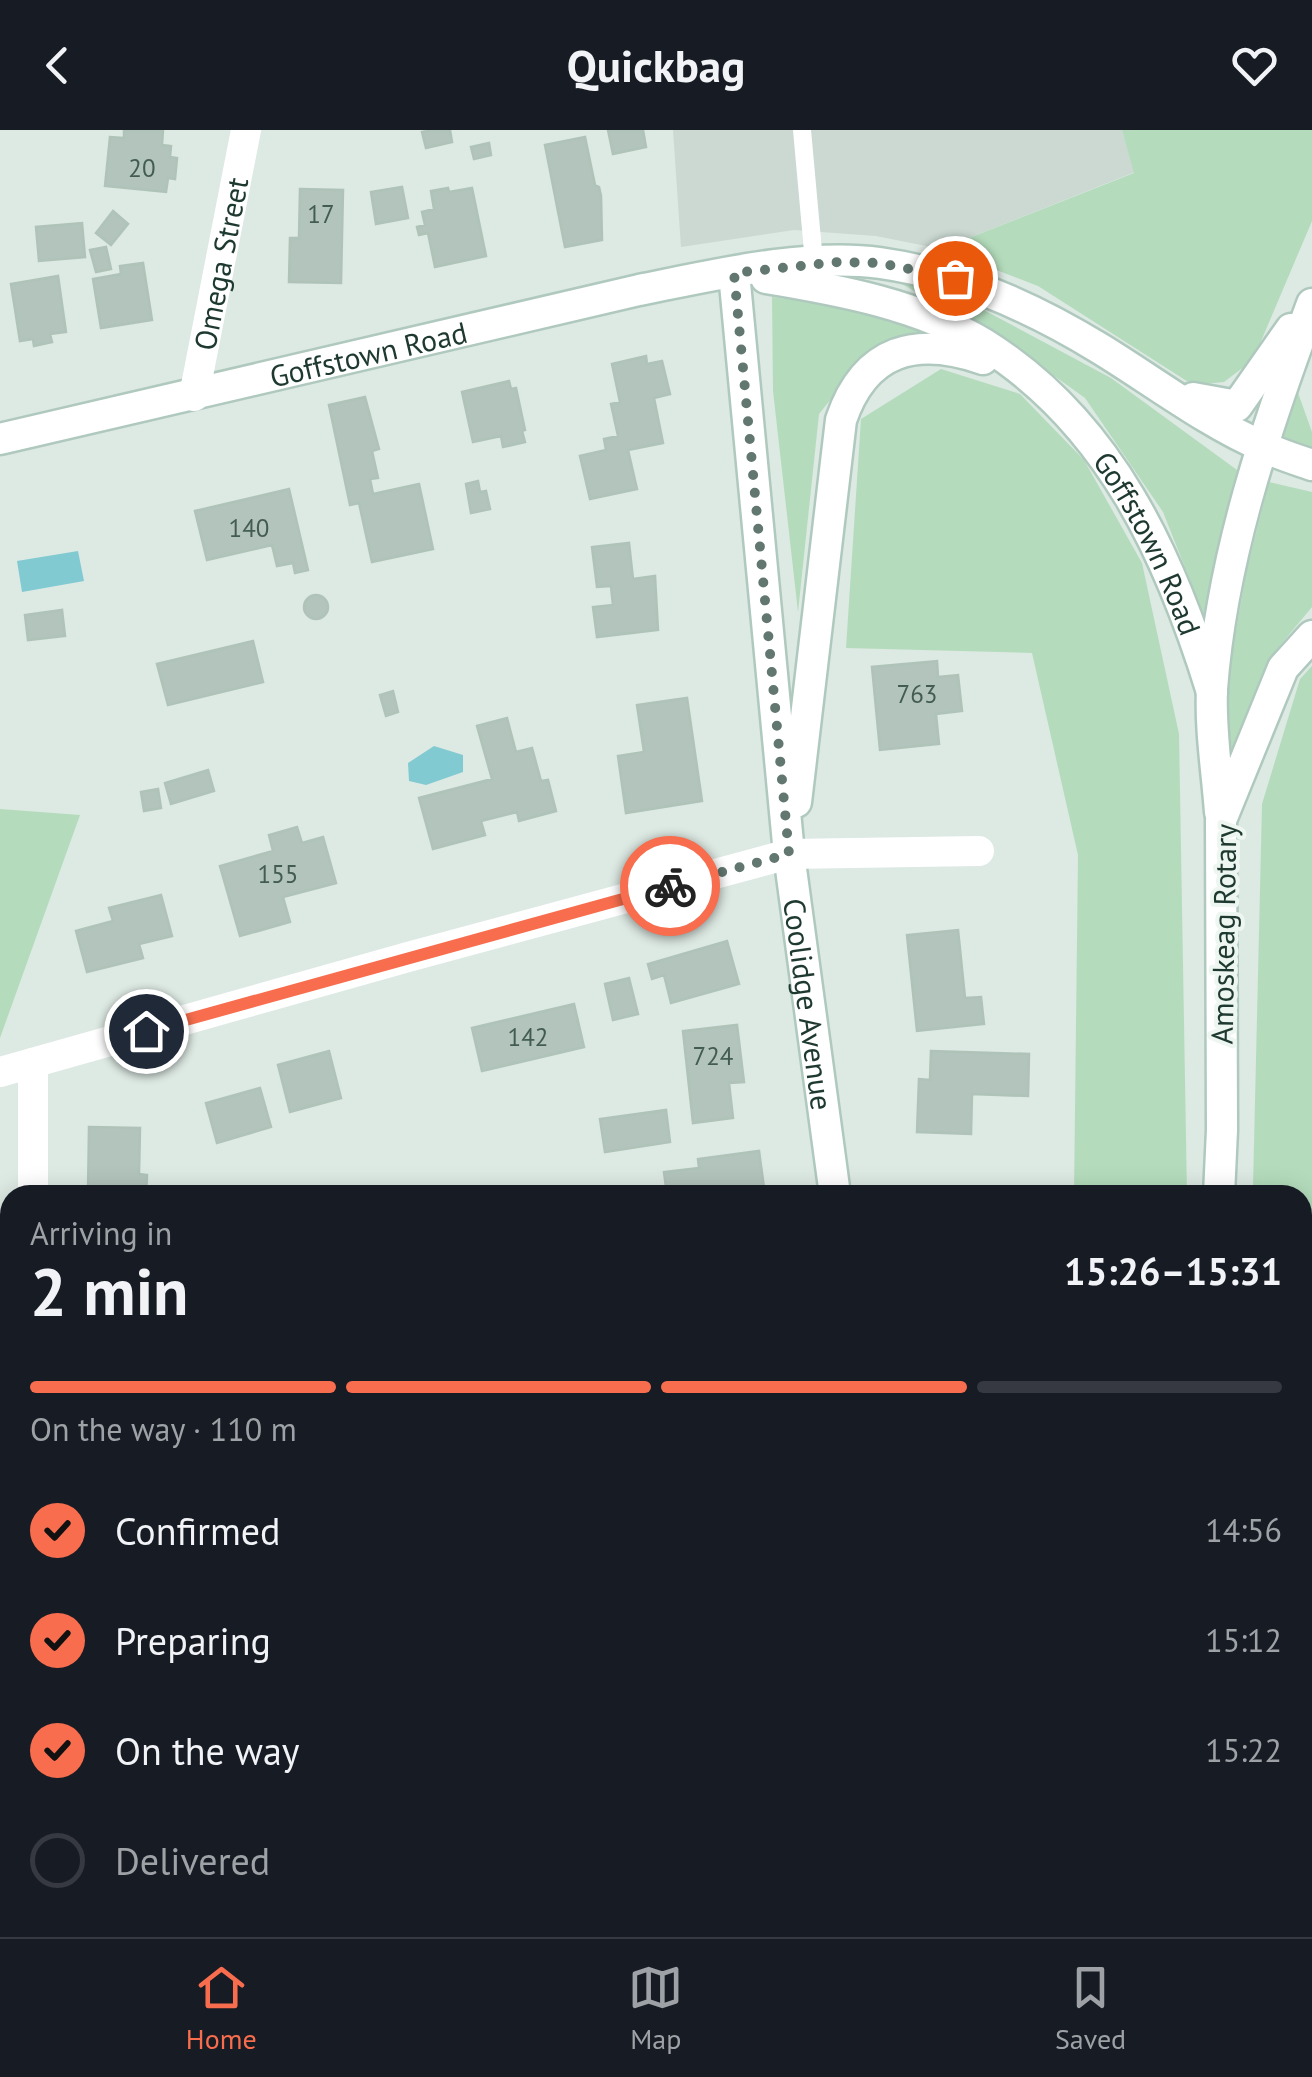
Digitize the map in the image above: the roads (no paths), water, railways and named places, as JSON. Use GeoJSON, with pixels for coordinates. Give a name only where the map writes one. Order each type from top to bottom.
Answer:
{"type":"FeatureCollection","features":[{"type":"Feature","properties":{"kind":"main road","name":"Omega Street"},"geometry":{"type":"LineString","coordinates":[[194,396],[246,130]]}},
{"type":"Feature","properties":{"kind":"main road","name":"Goffstown Road"},"geometry":{"type":"LineString","coordinates":[[0,439],[639,290],[814,262],[879,263],[955,278],[1025,307],[1260,446],[1312,464]]}},
{"type":"Feature","properties":{"kind":"main road","name":"Goffstown Road"},"geometry":{"type":"LineString","coordinates":[[734,273],[817,286],[927,317],[983,343],[1033,380],[1090,437],[1155,540],[1187,611],[1212,692]]}},
{"type":"Feature","properties":{"kind":"main road","name":"Coolidge Avenue"},"geometry":{"type":"LineString","coordinates":[[734,273],[789,854],[833,1185]]}},
{"type":"Feature","properties":{"kind":"main road"},"geometry":{"type":"LineString","coordinates":[[1175,395],[1238,406],[1312,301]]}},
{"type":"Feature","properties":{"kind":"main road"},"geometry":{"type":"LineString","coordinates":[[1221,820],[1212,692],[1224,600],[1260,446],[1312,301]]}},
{"type":"Feature","properties":{"kind":"main road"},"geometry":{"type":"LineString","coordinates":[[789,854],[841,420],[849,398],[870,370],[894,354],[920,347],[951,350],[1033,380]]}},
{"type":"Feature","properties":{"kind":"main road","name":"Amoskeag Rotary"},"geometry":{"type":"LineString","coordinates":[[1220,1185],[1221,820],[1283,668],[1312,636]]}},
{"type":"Feature","properties":{"kind":"main road"},"geometry":{"type":"LineString","coordinates":[[0,1072],[789,854],[979,850]]}},
{"type":"Feature","properties":{"kind":"main road"},"geometry":{"type":"LineString","coordinates":[[33,1063],[33,1185]]}},
{"type":"Feature","properties":{"kind":"lane"},"geometry":{"type":"LineString","coordinates":[[802,130],[814,262]]}},
{"type":"Feature","properties":{"kind":"water"},"geometry":{"type":"Polygon","coordinates":[[[78,551],[84,581],[22,592],[17,561],[78,551]]]}},
{"type":"Feature","properties":{"kind":"water"},"geometry":{"type":"Polygon","coordinates":[[[434,746],[463,755],[463,772],[426,785],[409,781],[408,763],[434,746]]]}}]}
